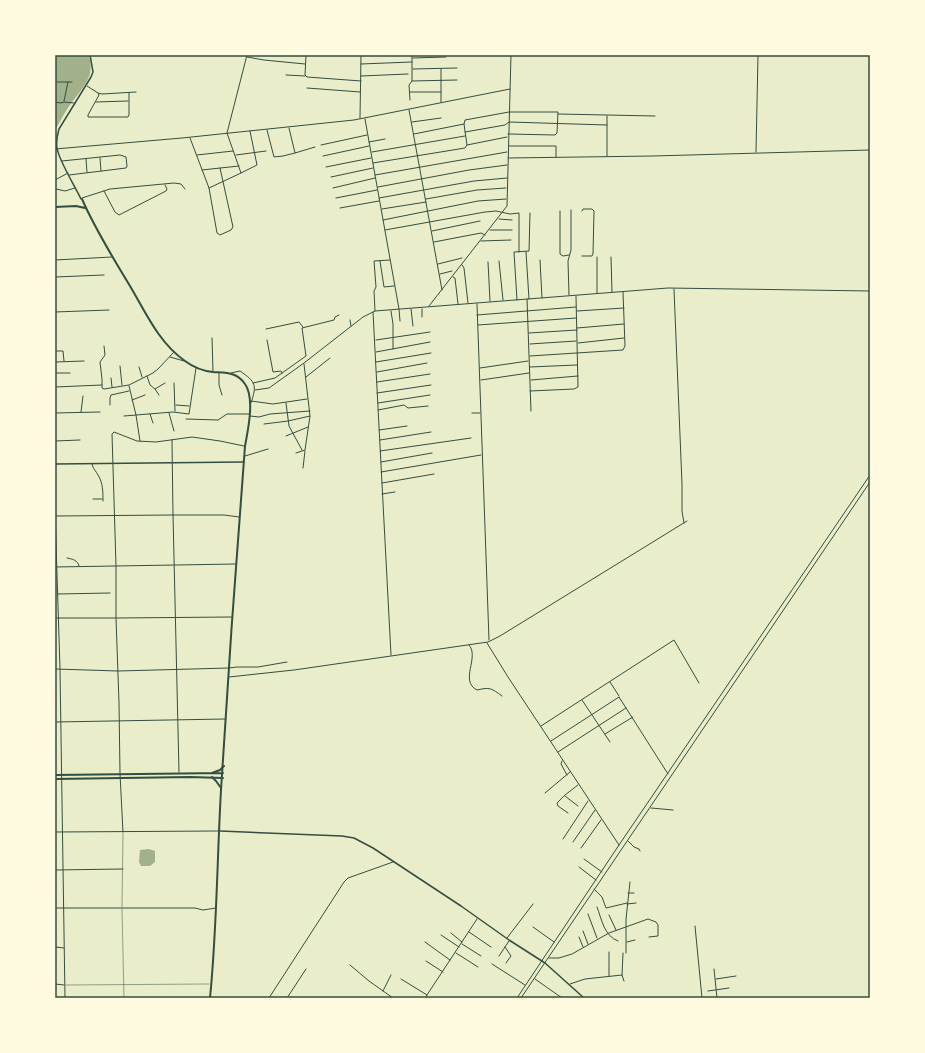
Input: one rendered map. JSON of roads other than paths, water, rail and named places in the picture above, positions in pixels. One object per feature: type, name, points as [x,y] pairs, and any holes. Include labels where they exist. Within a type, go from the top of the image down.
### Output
[{"type":"main road","points":[[76,206],[79,204],[81,199]]},
{"type":"main road","points":[[81,199],[112,257],[160,337],[174,352],[185,361],[196,367],[214,372],[230,373],[239,377],[249,393],[250,405],[244,456],[232,617],[224,766],[221,788],[215,945],[210,998]]},
{"type":"main road","points":[[55,207],[76,206],[85,208]]},
{"type":"main road","points":[[212,773],[220,770],[224,766]]},
{"type":"main road","points":[[55,775],[190,772],[223,773]]},
{"type":"main road","points":[[190,772],[190,777]]},
{"type":"main road","points":[[212,777],[221,788]]},
{"type":"main road","points":[[55,779],[223,778]]},
{"type":"street","points":[[90,55],[93,72],[87,86],[59,130],[56,139],[56,149],[81,199],[114,188],[181,184],[185,189]]},
{"type":"street","points":[[306,55],[306,76]]},
{"type":"street","points":[[360,119],[361,55]]},
{"type":"street","points":[[410,100],[409,85],[412,81],[412,55]]},
{"type":"street","points":[[428,307],[453,277],[507,206],[511,55]]},
{"type":"street","points":[[756,153],[758,55]]},
{"type":"street","points":[[241,173],[227,133],[247,56],[264,60],[305,64]]},
{"type":"street","points":[[412,58],[446,58]]},
{"type":"street","points":[[361,64],[412,62]]},
{"type":"street","points":[[412,69],[457,68]]},
{"type":"street","points":[[440,69],[441,103]]},
{"type":"street","points":[[361,76],[408,74]]},
{"type":"street","points":[[286,75],[361,81]]},
{"type":"street","points":[[412,81],[457,80]]},
{"type":"street","points":[[55,82],[72,82]]},
{"type":"street","points":[[64,102],[68,82]]},
{"type":"street","points":[[87,86],[98,93],[136,92]]},
{"type":"street","points":[[307,88],[361,92]]},
{"type":"street","points":[[56,149],[360,119],[510,89]]},
{"type":"street","points":[[409,92],[441,92]]},
{"type":"street","points":[[98,93],[99,95],[88,117],[128,117],[129,93]]},
{"type":"street","points":[[95,102],[129,101]]},
{"type":"street","points":[[55,102],[75,103]]},
{"type":"street","points":[[409,109],[442,290]]},
{"type":"street","points":[[467,145],[464,124],[465,120],[509,112],[558,112],[558,114],[655,116]]},
{"type":"street","points":[[508,134],[555,135],[557,133],[558,114]]},
{"type":"street","points":[[607,115],[607,156]]},
{"type":"street","points":[[364,118],[400,321]]},
{"type":"street","points":[[412,122],[441,118]]},
{"type":"street","points":[[465,132],[505,125],[509,122],[607,125]]},
{"type":"street","points":[[414,134],[464,124]]},
{"type":"street","points":[[289,127],[295,153]]},
{"type":"street","points":[[267,129],[274,157],[315,147]]},
{"type":"street","points":[[209,188],[256,166],[250,131]]},
{"type":"street","points":[[321,145],[367,135]]},
{"type":"street","points":[[371,153],[466,136]]},
{"type":"street","points":[[189,137],[209,188],[217,233],[220,235],[233,229],[220,168]]},
{"type":"street","points":[[373,163],[465,148],[467,145],[508,137]]},
{"type":"street","points":[[369,142],[385,139]]},
{"type":"street","points":[[323,156],[369,146]]},
{"type":"street","points":[[508,146],[556,146],[556,157]]},
{"type":"street","points":[[508,158],[870,150]]},
{"type":"street","points":[[196,155],[234,151]]},
{"type":"street","points":[[235,155],[266,151]]},
{"type":"street","points":[[375,175],[508,152]]},
{"type":"street","points":[[55,180],[69,174],[126,168],[126,159],[124,155],[62,161]]},
{"type":"street","points":[[100,157],[101,171]]},
{"type":"street","points":[[326,166],[372,158]]},
{"type":"street","points":[[86,159],[87,173]]},
{"type":"street","points":[[336,198],[422,179],[469,170],[508,165]]},
{"type":"street","points":[[202,170],[239,166]]},
{"type":"street","points":[[331,177],[374,168]]},
{"type":"street","points":[[333,188],[375,178]]},
{"type":"street","points":[[379,198],[483,179],[507,178]]},
{"type":"street","points":[[104,191],[118,215],[166,191],[167,189],[165,184]]},
{"type":"street","points":[[56,189],[65,191],[76,188]]},
{"type":"street","points":[[426,199],[477,190],[507,188]]},
{"type":"street","points":[[383,220],[478,201],[506,199]]},
{"type":"street","points":[[340,208],[379,201]]},
{"type":"street","points":[[381,210],[426,202]]},
{"type":"street","points":[[582,210],[592,209],[594,211],[593,254],[592,256],[582,256]]},
{"type":"street","points":[[569,296],[571,210]]},
{"type":"street","points":[[385,230],[485,212],[496,211],[520,214],[519,252]]},
{"type":"street","points":[[560,212],[560,254],[563,256],[569,255]]},
{"type":"street","points":[[530,213],[529,251],[526,252],[531,410]]},
{"type":"street","points":[[498,218],[512,220]]},
{"type":"street","points":[[432,232],[480,222]]},
{"type":"street","points":[[489,230],[512,230]]},
{"type":"street","points":[[434,242],[481,233],[485,235]]},
{"type":"street","points":[[481,241],[511,240]]},
{"type":"street","points":[[517,300],[514,252],[526,252]]},
{"type":"street","points":[[55,260],[112,257]]},
{"type":"street","points":[[597,257],[597,294]]},
{"type":"street","points":[[611,257],[612,293]]},
{"type":"street","points":[[438,264],[462,258]]},
{"type":"street","points":[[390,260],[380,260],[374,262],[376,287],[374,291],[374,312],[377,403],[391,655]]},
{"type":"street","points":[[380,260],[384,287],[395,286]]},
{"type":"street","points":[[540,260],[542,298]]},
{"type":"street","points":[[499,261],[503,301]]},
{"type":"street","points":[[488,262],[490,302]]},
{"type":"street","points":[[462,265],[464,268],[468,304]]},
{"type":"street","points":[[440,274],[452,272]]},
{"type":"street","points":[[55,277],[104,275]]},
{"type":"street","points":[[453,277],[458,305]]},
{"type":"street","points":[[674,288],[682,511],[684,523]]},
{"type":"street","points":[[256,390],[269,388],[374,312],[674,288],[870,292]]},
{"type":"street","points":[[530,356],[623,350],[625,348],[625,338],[623,292]]},
{"type":"street","points":[[530,391],[578,387],[576,295]]},
{"type":"street","points":[[477,303],[488,641],[540,726],[619,845]]},
{"type":"street","points":[[477,315],[576,307]]},
{"type":"street","points":[[411,308],[413,326]]},
{"type":"street","points":[[422,308],[422,317]]},
{"type":"street","points":[[576,311],[624,308]]},
{"type":"street","points":[[55,312],[109,310]]},
{"type":"street","points":[[391,310],[393,349]]},
{"type":"street","points":[[303,328],[334,320],[335,317],[339,315]]},
{"type":"street","points":[[478,325],[577,318]]},
{"type":"street","points":[[350,320],[352,327]]},
{"type":"street","points":[[253,383],[275,378],[306,356],[302,330],[303,328],[299,322],[266,329]]},
{"type":"street","points":[[528,333],[624,324]]},
{"type":"street","points":[[375,340],[430,332]]},
{"type":"street","points":[[212,338],[214,372]]},
{"type":"street","points":[[529,344],[625,338]]},
{"type":"street","points":[[267,340],[273,372],[281,371],[283,373]]},
{"type":"street","points":[[376,352],[430,342]]},
{"type":"street","points":[[104,346],[105,355],[100,362],[103,389],[129,385],[142,377],[147,376],[158,369],[174,352]]},
{"type":"street","points":[[55,351],[63,351],[64,362]]},
{"type":"street","points":[[376,362],[431,353]]},
{"type":"street","points":[[169,357],[185,361]]},
{"type":"street","points":[[305,378],[330,358]]},
{"type":"street","points":[[55,362],[84,361]]},
{"type":"street","points":[[479,368],[530,361]]},
{"type":"street","points":[[304,363],[307,398],[310,410],[304,468]]},
{"type":"street","points":[[376,372],[427,363]]},
{"type":"street","points":[[530,368],[578,365]]},
{"type":"street","points":[[120,366],[123,386]]},
{"type":"street","points":[[139,367],[142,377]]},
{"type":"street","points":[[124,416],[169,412],[189,414],[196,367]]},
{"type":"street","points":[[230,373],[240,371],[247,376],[255,386],[256,390],[250,405]]},
{"type":"street","points":[[219,372],[222,395]]},
{"type":"street","points":[[55,373],[70,373]]},
{"type":"street","points":[[480,380],[530,373]]},
{"type":"street","points":[[376,382],[430,374]]},
{"type":"street","points":[[147,376],[150,384],[159,394]]},
{"type":"street","points":[[530,380],[578,376]]},
{"type":"street","points":[[112,378],[112,388]]},
{"type":"street","points":[[155,389],[165,383]]},
{"type":"street","points":[[174,383],[175,412]]},
{"type":"street","points":[[55,387],[103,385]]},
{"type":"street","points":[[129,385],[140,442]]},
{"type":"street","points":[[377,393],[431,385]]},
{"type":"street","points":[[110,405],[111,394],[130,391]]},
{"type":"street","points":[[132,400],[144,395]]},
{"type":"street","points":[[377,403],[430,395]]},
{"type":"street","points":[[81,412],[83,396]]},
{"type":"street","points":[[251,400],[266,404],[307,398]]},
{"type":"street","points":[[286,402],[288,421],[292,434],[302,450]]},
{"type":"street","points":[[175,405],[190,406]]},
{"type":"street","points":[[378,410],[404,405],[408,408],[428,406]]},
{"type":"street","points":[[186,419],[218,420],[226,414],[259,417],[310,410]]},
{"type":"street","points":[[55,413],[100,412]]},
{"type":"street","points":[[169,412],[174,431]]},
{"type":"street","points":[[472,413],[481,413]]},
{"type":"street","points":[[150,414],[153,423]]},
{"type":"street","points":[[264,424],[310,416]]},
{"type":"street","points":[[379,430],[407,426]]},
{"type":"street","points":[[286,436],[309,427]]},
{"type":"street","points":[[379,440],[431,432]]},
{"type":"street","points":[[123,832],[120,778],[112,433],[140,442],[156,442],[192,437],[245,446]]},
{"type":"street","points":[[380,451],[471,438]]},
{"type":"street","points":[[172,439],[179,773]]},
{"type":"street","points":[[55,441],[80,440]]},
{"type":"street","points":[[244,456],[268,449]]},
{"type":"street","points":[[296,453],[305,450]]},
{"type":"street","points":[[380,462],[432,453]]},
{"type":"street","points":[[381,472],[482,454]]},
{"type":"street","points":[[55,464],[244,462]]},
{"type":"street","points":[[91,464],[102,482],[103,500],[93,499]]},
{"type":"street","points":[[381,483],[434,474]]},
{"type":"street","points":[[521,998],[555,942],[619,845],[870,475]]},
{"type":"street","points":[[517,998],[548,958],[870,482]]},
{"type":"street","points":[[382,494],[395,492]]},
{"type":"street","points":[[55,511],[60,669],[65,998]]},
{"type":"street","points":[[55,516],[224,515],[240,518]]},
{"type":"street","points":[[229,678],[469,645],[488,641],[500,636],[687,521]]},
{"type":"street","points":[[67,558],[74,559],[79,567]]},
{"type":"street","points":[[56,567],[237,564]]},
{"type":"street","points":[[58,594],[110,593]]},
{"type":"street","points":[[55,618],[232,617]]},
{"type":"street","points":[[540,726],[674,640],[699,683]]},
{"type":"street","points":[[469,645],[472,650],[469,676],[471,687],[477,690],[491,688],[502,696]]},
{"type":"street","points":[[55,670],[229,668],[238,666],[258,667],[287,662]]},
{"type":"street","points":[[610,682],[668,774]]},
{"type":"street","points":[[550,741],[619,697]]},
{"type":"street","points":[[582,700],[610,742]]},
{"type":"street","points":[[557,752],[626,708]]},
{"type":"street","points":[[605,734],[633,717]]},
{"type":"street","points":[[55,722],[226,719]]},
{"type":"street","points":[[563,760],[561,764],[567,775]]},
{"type":"street","points":[[545,793],[570,772]]},
{"type":"street","points":[[568,813],[557,804],[565,795],[579,785]]},
{"type":"street","points":[[565,795],[578,806]]},
{"type":"street","points":[[563,839],[589,801]]},
{"type":"street","points":[[650,807],[673,810]]},
{"type":"street","points":[[573,842],[595,810]]},
{"type":"street","points":[[581,848],[601,820]]},
{"type":"street","points":[[55,832],[220,831],[349,837],[373,848],[395,862],[506,938],[544,962],[584,998]]},
{"type":"street","points":[[628,841],[634,847],[639,849],[640,852]]},
{"type":"street","points":[[584,859],[602,872]]},
{"type":"street","points":[[269,998],[344,882],[348,878],[395,862]]},
{"type":"street","points":[[579,867],[596,880]]},
{"type":"street","points":[[55,870],[123,869]]},
{"type":"street","points":[[626,953],[627,904],[630,882]]},
{"type":"street","points":[[594,889],[603,898],[606,908],[636,903]]},
{"type":"street","points":[[628,894],[634,893]]},
{"type":"street","points":[[506,938],[533,904]]},
{"type":"street","points":[[597,907],[607,934],[611,938],[618,941]]},
{"type":"street","points":[[55,908],[195,908],[203,910],[216,908]]},
{"type":"street","points":[[588,914],[598,938]]},
{"type":"street","points":[[609,915],[616,930]]},
{"type":"street","points":[[425,998],[478,918]]},
{"type":"street","points":[[548,958],[564,957],[584,948],[598,938],[616,930],[626,928],[645,919],[654,921],[658,924],[658,936],[649,937]]},
{"type":"street","points":[[695,926],[702,998]]},
{"type":"street","points":[[533,927],[555,942]]},
{"type":"street","points":[[583,931],[589,945]]},
{"type":"street","points":[[469,932],[491,947]]},
{"type":"street","points":[[452,933],[462,943],[481,956]]},
{"type":"street","points":[[441,934],[460,947]]},
{"type":"street","points":[[579,937],[584,948]]},
{"type":"street","points":[[499,956],[509,940]]},
{"type":"street","points":[[626,942],[635,940]]},
{"type":"street","points":[[425,942],[451,960]]},
{"type":"street","points":[[55,947],[64,948]]},
{"type":"street","points":[[505,947],[511,956],[506,963]]},
{"type":"street","points":[[608,952],[609,977]]},
{"type":"street","points":[[456,953],[478,967]]},
{"type":"street","points":[[623,953],[622,975],[624,981]]},
{"type":"street","points":[[426,961],[443,972]]},
{"type":"street","points":[[492,964],[526,986]]},
{"type":"street","points":[[350,965],[383,992],[393,998]]},
{"type":"street","points":[[287,998],[306,968]]},
{"type":"street","points":[[713,998],[717,998],[714,969]]},
{"type":"street","points":[[383,992],[391,974]]},
{"type":"street","points":[[569,984],[585,979],[622,975]]},
{"type":"street","points":[[715,979],[736,976]]},
{"type":"street","points":[[534,978],[562,998]]},
{"type":"street","points":[[401,979],[427,996]]},
{"type":"street","points":[[55,984],[65,985]]},
{"type":"street","points":[[708,991],[729,988]]},
{"type":"lane","points":[[123,832],[122,908],[124,998]]},
{"type":"lane","points":[[65,985],[212,984]]}]
